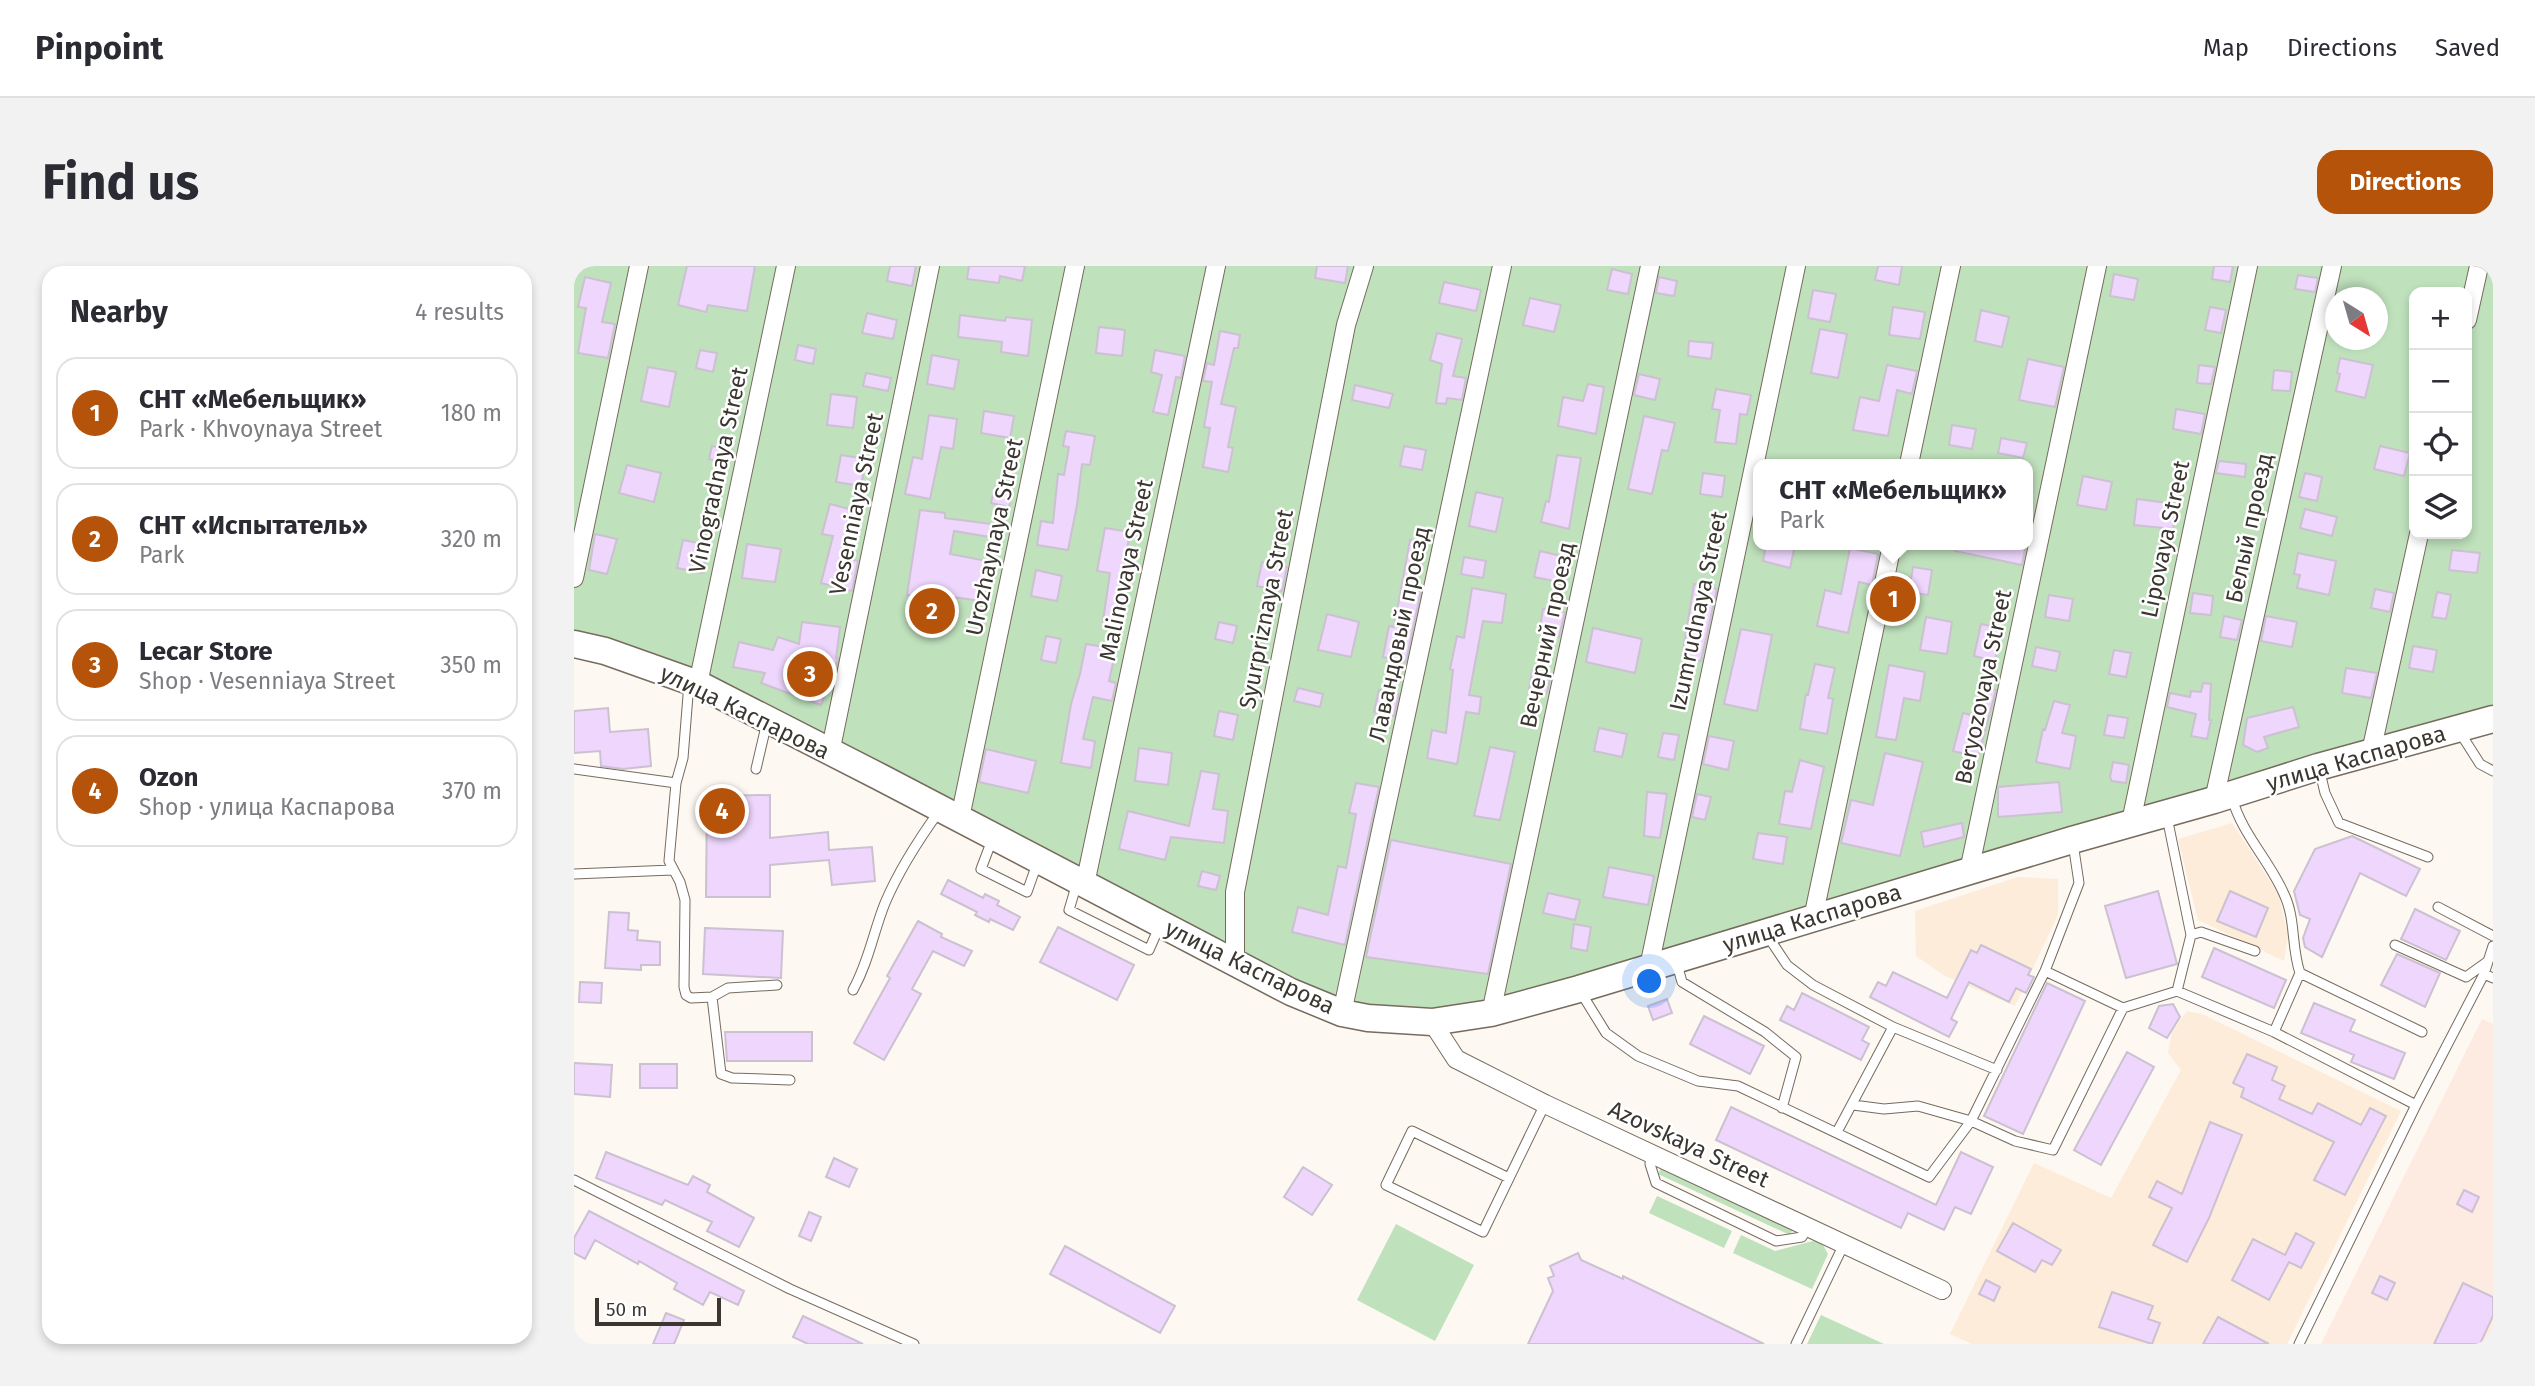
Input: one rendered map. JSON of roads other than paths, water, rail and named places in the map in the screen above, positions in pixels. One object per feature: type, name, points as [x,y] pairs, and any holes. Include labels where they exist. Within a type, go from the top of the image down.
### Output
[{"type":"main road","name":"улица Каспарова","points":[[574,644],[605,651],[694,683],[951,813],[1291,992],[1342,1013],[1368,1018],[1432,1022],[1491,1013],[1579,989],[2072,839],[2493,719]]},
{"type":"street","points":[[574,578],[639,266]]},
{"type":"street","name":"Vinogradnaya Street","points":[[694,683],[786,266]]},
{"type":"street","name":"Vesenniaya Street","points":[[830,752],[930,266]]},
{"type":"street","name":"Urozhaynaya Street","points":[[951,813],[1075,266]]},
{"type":"street","name":"Malinovaya Street","points":[[1081,882],[1216,266]]},
{"type":"street","name":"Syurpriznaya Street","points":[[1236,963],[1235,892],[1346,325],[1364,266]]},
{"type":"street","name":"Лавандовый проезд","points":[[1342,1013],[1502,266]]},
{"type":"street","name":"Вечерний проезд","points":[[1491,1013],[1650,266]]},
{"type":"street","name":"Izumrudnaya Street","points":[[1756,459],[1796,266]]},
{"type":"street","points":[[1910,459],[1951,266]]},
{"type":"street","name":"Beryozovaya Street","points":[[1969,871],[2097,266]]},
{"type":"street","name":"Lipovaya Street","points":[[2131,822],[2248,266]]},
{"type":"street","name":"Белый проезд","points":[[2223,797],[2332,266]]},
{"type":"street","points":[[2472,298],[2479,266]]},
{"type":"street","name":"Izumrudnaya Street","points":[[1649,967],[1753,471]]},
{"type":"street","points":[[2371,752],[2418,539]]},
{"type":"street","points":[[1813,918],[1891,550]]},
{"type":"street","name":"Azovskaya Street","points":[[1432,1022],[1456,1059],[1545,1104],[1942,1290]]},
{"type":"lane","points":[[694,683],[683,758],[676,783],[669,860],[685,900],[686,995],[691,998],[712,997],[728,988],[777,985]]},
{"type":"lane","points":[[757,769],[767,720]]},
{"type":"lane","points":[[2458,729],[2480,764],[2493,771]]},
{"type":"lane","points":[[2318,767],[2325,793],[2339,823],[2428,857]]},
{"type":"lane","points":[[574,769],[676,783]]},
{"type":"lane","points":[[2223,797],[2283,891],[2291,912],[2294,955],[2300,973],[2274,1032]]},
{"type":"lane","points":[[853,990],[865,968],[885,904],[919,840],[951,813]]},
{"type":"lane","points":[[2167,813],[2191,935],[2177,991]]},
{"type":"lane","points":[[994,836],[981,869],[1027,892],[1038,859]]},
{"type":"lane","points":[[1579,989],[1606,1032],[1638,1056],[1698,1081],[1738,1086],[1929,1177],[1971,1121],[2045,971],[2079,883],[2072,839]]},
{"type":"lane","points":[[574,874],[672,870]]},
{"type":"lane","points":[[2438,907],[2493,936]]},
{"type":"lane","points":[[1765,932],[1787,965],[1813,985],[1893,1027],[1997,1070]]},
{"type":"lane","points":[[2191,935],[2201,932],[2255,951]]},
{"type":"lane","points":[[2395,945],[2466,976],[2487,962]]},
{"type":"lane","points":[[2299,1344],[2416,1105],[2489,976],[2487,962],[2493,946]]},
{"type":"lane","points":[[1676,960],[1682,982],[1765,1032],[1796,1057],[1782,1108]]},
{"type":"lane","points":[[2045,971],[2123,1008],[2177,991],[2274,1032],[2416,1105]]},
{"type":"lane","points":[[2300,973],[2422,1032]]},
{"type":"lane","points":[[712,997],[721,1074],[732,1078],[790,1080]]},
{"type":"lane","points":[[1853,1105],[1884,1110],[1918,1106],[1971,1121],[2015,1141],[2053,1150],[2123,1008]]},
{"type":"lane","points":[[1837,1132],[1893,1027]]},
{"type":"lane","points":[[1509,1178],[1412,1131],[1386,1185],[1483,1231],[1509,1178],[1545,1104]]},
{"type":"lane","points":[[1651,1154],[1650,1164],[1656,1183],[1776,1241],[1802,1237],[1808,1227]]},
{"type":"lane","points":[[574,1180],[790,1289],[914,1344]]},
{"type":"lane","points":[[1796,1344],[1844,1244]]},
{"type":"place","name":"СНТ «Мебельщик»","points":[[1893,599]]},
{"type":"place","name":"СНТ «Испытатель»","points":[[932,611]]},
{"type":"place","name":"Lecar Store","points":[[810,674]]},
{"type":"place","name":"Ozon","points":[[722,811]]}]
